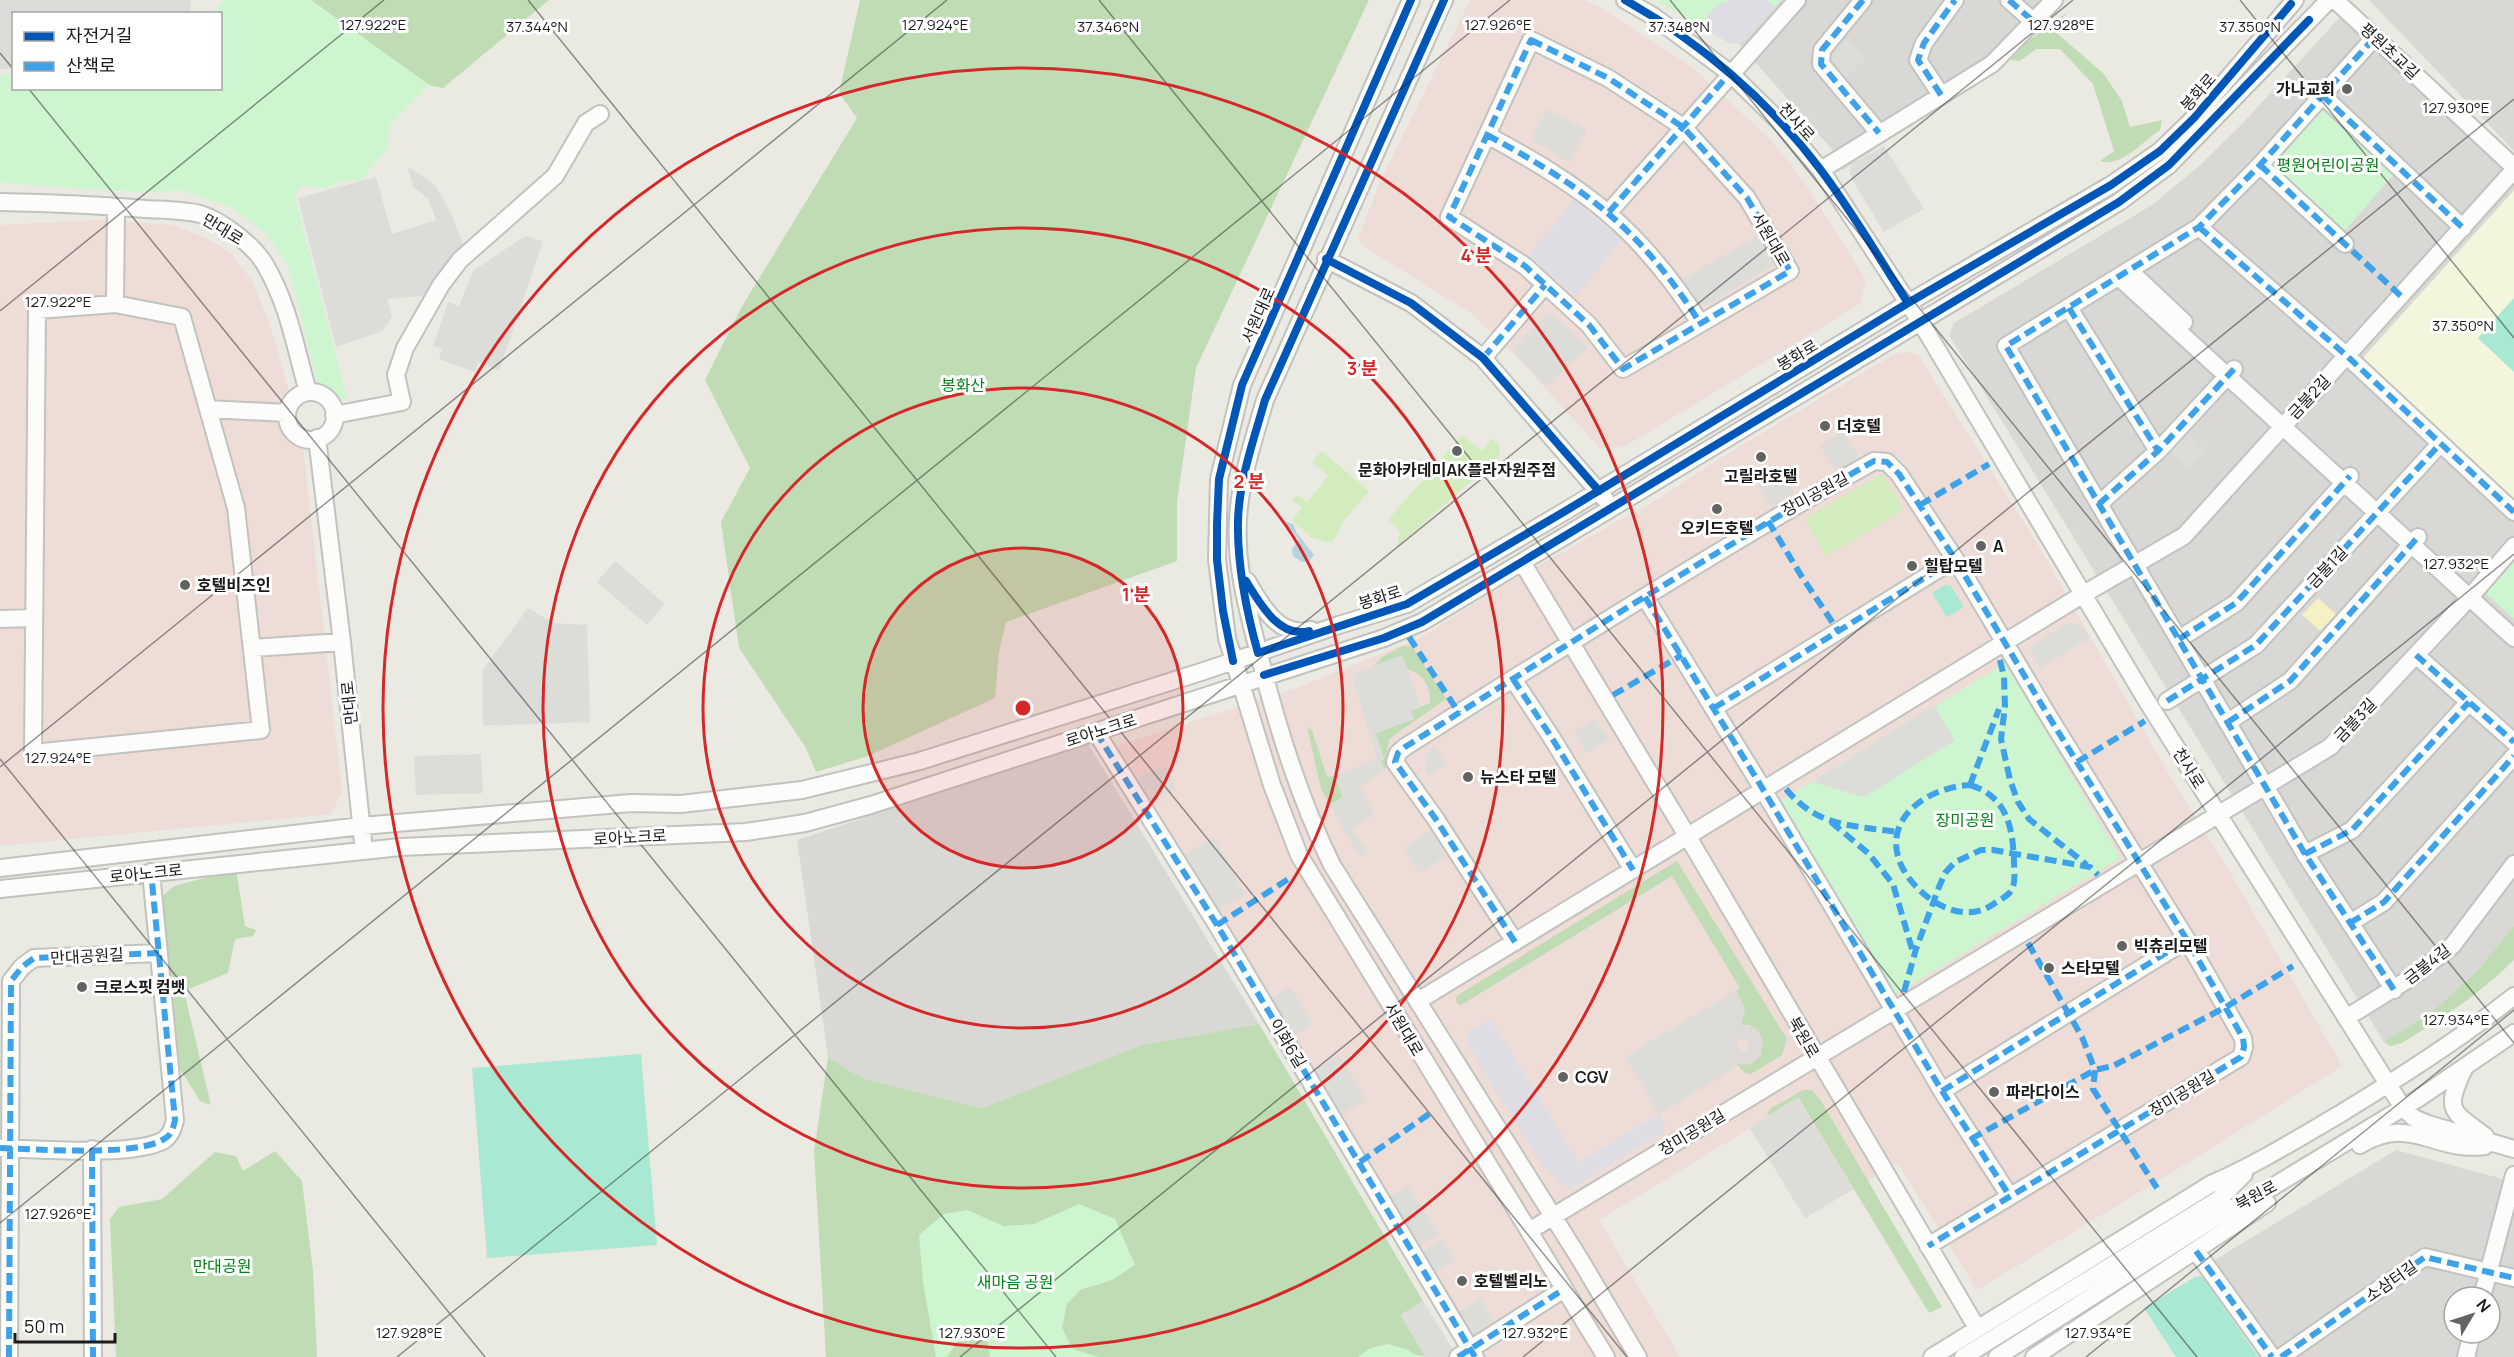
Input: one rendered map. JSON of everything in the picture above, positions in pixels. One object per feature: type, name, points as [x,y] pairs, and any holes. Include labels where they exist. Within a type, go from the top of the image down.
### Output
[{"type":"street","name":"서원대로","points":[[1411,0],[1242,386],[1219,479],[1217,560],[1220,591],[1233,661],[1272,785],[1299,855],[1606,1357]]},
{"type":"street","points":[[1258,653],[1239,570],[1238,520],[1246,464],[1265,400],[1326,259],[1444,0]]},
{"type":"street","name":"천사로","points":[[1625,0],[1653,16],[1730,73],[1782,123],[1821,170],[1920,321],[2082,595],[2217,815],[2403,1108],[2414,1118],[2428,1124],[2514,1149]]},
{"type":"street","points":[[1609,212],[1797,0]]},
{"type":"street","points":[[1863,0],[1822,50],[1821,64],[1879,133]]},
{"type":"street","points":[[1941,95],[1918,60],[1924,43],[1954,0]]},
{"type":"street","points":[[2009,0],[2034,22]]},
{"type":"street","points":[[1821,170],[1992,64],[2054,0]]},
{"type":"street","name":"봉화로","points":[[1258,653],[1407,604],[1908,303],[2111,185],[2160,151],[2194,118],[2295,0]]},
{"type":"street","name":"봉화로","points":[[1264,675],[1384,638],[1422,622],[2120,202],[2169,165],[2329,0]]},
{"type":"street","name":"평원초교길","points":[[2340,5],[2514,168]]},
{"type":"street","points":[[2374,38],[2260,165],[2199,227],[2125,275],[2006,346],[2305,854],[2394,990]]},
{"type":"street","name":"서원대로","points":[[1531,40],[1608,78],[1683,128],[1747,198],[1790,272],[1623,369],[1589,325],[1525,266],[1449,217],[1486,135],[1531,40]]},
{"type":"street","points":[[2322,95],[2463,228]]},
{"type":"street","points":[[334,415],[402,402],[396,375],[405,348],[441,285],[460,260],[555,176],[586,123],[600,114]]},
{"type":"street","points":[[1486,135],[1559,176],[1609,212],[1654,258],[1700,323]]},
{"type":"street","points":[[2260,165],[2345,244]]},
{"type":"street","name":"금불2길","points":[[2082,595],[2184,536],[2463,228],[2514,168]]},
{"type":"street","name":"만대로","points":[[0,202],[72,203],[201,214],[227,228],[249,245],[264,263],[284,306],[308,392]]},
{"type":"street","points":[[0,210],[19,202]]},
{"type":"street","points":[[115,304],[116,207]]},
{"type":"street","points":[[2199,227],[2346,356],[2514,512]]},
{"type":"street","points":[[1326,259],[1411,303],[1483,358],[1599,490],[1610,508]]},
{"type":"street","points":[[2125,275],[2473,594],[2514,638]]},
{"type":"street","points":[[1483,358],[1545,285]]},
{"type":"street","points":[[115,304],[182,317],[208,409],[236,508],[261,730],[33,753],[37,310],[115,304]]},
{"type":"street","points":[[2069,308],[2158,451]]},
{"type":"street","points":[[2099,504],[2158,451],[2231,373]]},
{"type":"street","points":[[308,392],[327,398],[332,404],[334,415],[332,426],[327,432],[317,438],[306,439],[293,432],[287,413],[291,402],[297,396],[308,392]]},
{"type":"street","points":[[208,409],[287,413]]},
{"type":"street","name":"만대로","points":[[317,438],[364,851]]},
{"type":"street","name":"금불1길","points":[[2167,701],[2256,645],[2440,444]]},
{"type":"street","name":"장미공원길","points":[[1515,942],[1435,818],[1395,762],[1398,753],[1768,520],[1874,461],[1887,462],[1899,474],[2006,642],[2187,940],[2243,1038],[2244,1047],[2241,1057],[1928,1246]]},
{"type":"street","points":[[2179,639],[2236,603],[2347,479]]},
{"type":"street","points":[[2228,722],[2290,681],[2415,540]]},
{"type":"street","name":"금불3길","points":[[2217,815],[2330,747],[2473,594],[2514,546]]},
{"type":"street","points":[[1714,708],[1955,559]]},
{"type":"street","points":[[1522,562],[1688,837],[2082,595]]},
{"type":"street","points":[[1239,570],[1266,612],[1289,630],[1303,633],[1339,625]]},
{"type":"street","points":[[2473,594],[2514,626]]},
{"type":"street","points":[[1645,597],[1764,790],[1942,1091],[2009,1196]]},
{"type":"street","points":[[0,619],[34,618]]},
{"type":"street","points":[[252,648],[342,642]]},
{"type":"street","name":"서원대로","points":[[1258,653],[1298,786],[1313,826],[1332,865],[1638,1357]]},
{"type":"street","name":"로아노크로","points":[[3,867],[362,826],[631,803],[681,804],[745,799],[802,790],[920,761],[1258,653]]},
{"type":"street","points":[[2416,655],[2514,742]]},
{"type":"street","name":"로아노크로","points":[[3,889],[401,847],[746,832],[805,823],[931,785],[1264,675]]},
{"type":"street","points":[[1513,679],[1633,870]]},
{"type":"street","points":[[2305,854],[2352,830],[2469,702]]},
{"type":"street","name":"이화6길","points":[[1095,732],[1223,935],[1468,1354]]},
{"type":"street","points":[[2350,923],[2384,902],[2514,756]]},
{"type":"street","points":[[920,761],[931,785]]},
{"type":"street","name":"장미공원길","points":[[1529,1231],[2217,815]]},
{"type":"street","name":"서원대로","points":[[1418,1001],[1688,837]]},
{"type":"street","name":"북원로","points":[[1688,837],[1977,1328]]},
{"type":"street","name":"금불4길","points":[[2346,1018],[2394,990],[2452,946],[2514,864]]},
{"type":"street","points":[[5,1148],[140,1149],[166,1139],[172,1132],[176,1120],[151,872]]},
{"type":"street","points":[[1942,1091],[2187,940]]},
{"type":"street","name":"만대공원길","points":[[9,1357],[5,1148],[11,981],[22,967],[34,958],[159,953]]},
{"type":"street","name":"북원로","points":[[1932,1357],[2211,1184],[2251,1167],[2388,1084],[2472,1030],[2514,996]]},
{"type":"street","name":"북원로","points":[[1998,1357],[2229,1209],[2244,1204],[2403,1108],[2514,1033]]},
{"type":"street","points":[[2465,1068],[2452,1099],[2456,1115],[2495,1144]]},
{"type":"street","points":[[2034,1357],[2226,1229],[2367,1141],[2386,1133],[2406,1132],[2470,1148],[2495,1144]]},
{"type":"street","points":[[92,1149],[93,1357]]},
{"type":"street","name":"북원로","points":[[1963,1357],[2219,1199],[2251,1167]]},
{"type":"street","points":[[2485,1285],[2514,1175]]},
{"type":"street","points":[[2226,1229],[2244,1204]]},
{"type":"street","points":[[2196,1251],[2272,1357]]},
{"type":"street","name":"소삼터길","points":[[2281,1357],[2425,1257],[2514,1278]]},
{"type":"street","points":[[1468,1354],[1564,1288]]},
{"type":"shaded area","points":[[0,0],[191,0],[190,12],[12,12],[12,69],[0,69]]},
{"type":"shaded area","points":[[1470,0],[1584,0],[1601,8],[1692,67],[1773,142],[1808,188],[1866,280],[1860,304],[1624,447],[1600,448],[1513,353],[1471,313],[1363,246],[1358,238],[1381,180]]},
{"type":"shaded area","points":[[1733,0],[1767,0],[1775,7],[1739,44],[1729,43],[1711,32],[1707,16],[1719,4]]},
{"type":"shaded area","points":[[1781,0],[2066,0],[2010,60],[1843,170],[1831,148],[1739,44]]},
{"type":"shaded area","points":[[2369,0],[2514,0],[2514,151]]},
{"type":"shaded area","points":[[2340,17],[2514,177],[2514,926],[2477,971],[2433,1011],[2384,1042],[1949,335],[1954,323],[2152,205],[2199,166],[2243,123]]},
{"type":"shaded area","points":[[1847,39],[1866,58],[1845,80],[1834,70],[1832,55]]},
{"type":"shaded area","points":[[1548,109],[1587,130],[1569,162],[1531,140]]},
{"type":"shaded area","points":[[1884,146],[1924,209],[1884,232],[1851,178],[1850,169],[1854,163]]},
{"type":"shaded area","points":[[407,166],[435,185],[451,213],[464,247],[442,270],[423,296],[387,299],[392,317],[382,331],[336,347],[298,198],[376,177],[392,234],[436,220],[429,200],[413,186]]},
{"type":"shaded area","points":[[2514,190],[2514,503],[2360,361]]},
{"type":"shaded area","points":[[1574,200],[1622,240],[1576,296],[1528,256]]},
{"type":"shaded area","points":[[102,220],[172,225],[203,237],[230,252],[252,281],[269,322],[291,397],[294,423],[302,438],[342,792],[331,814],[0,846],[0,225]]},
{"type":"shaded area","points":[[525,236],[543,241],[499,371],[478,362],[475,372],[439,359],[442,349],[433,346],[448,302],[459,306],[473,271]]},
{"type":"shaded area","points":[[1757,236],[1773,265],[1707,305],[1695,300],[1683,280]]},
{"type":"shaded area","points":[[1551,313],[1588,347],[1546,386],[1516,354],[1515,350],[1516,345],[1546,314]]},
{"type":"shaded area","points":[[1906,352],[1918,355],[2038,545],[2161,761],[2228,869],[2342,1066],[2181,1167],[1977,1290],[1898,1163],[1805,1218],[1750,1128],[1599,1220],[1680,1357],[1481,1357],[1111,748],[1294,689],[1420,638],[1505,584],[1662,497],[1716,461],[1893,355]]},
{"type":"shaded area","points":[[2185,430],[2204,450],[2187,468],[2167,448]]},
{"type":"shaded area","points":[[1842,431],[1859,457],[1836,472],[1820,446]]},
{"type":"shaded area","points":[[1779,468],[1794,493],[1771,507],[1756,482]]},
{"type":"shaded area","points":[[615,561],[665,604],[647,625],[597,582]]},
{"type":"shaded area","points":[[528,608],[553,623],[587,625],[590,722],[483,726],[483,670]]},
{"type":"shaded area","points":[[2072,623],[2084,629],[2089,638],[2040,668],[2030,649],[2031,646]]},
{"type":"shaded area","points":[[1402,655],[1421,707],[1411,711],[1414,719],[1376,733],[1385,770],[1359,787],[1375,813],[1352,829],[1368,852],[1361,857],[1330,805],[1342,797],[1335,776],[1377,759],[1352,675]]},
{"type":"shaded area","points":[[1934,705],[1955,740],[1864,797],[1812,782]]},
{"type":"shaded area","points":[[1595,719],[1609,739],[1587,753],[1574,733]]},
{"type":"shaded area","points":[[1088,744],[1259,1024],[1142,1045],[982,1108],[862,1078],[828,1057],[797,840]]},
{"type":"shaded area","points":[[1434,745],[1447,764],[1428,776],[1425,759]]},
{"type":"shaded area","points":[[481,754],[483,793],[416,795],[414,756]]},
{"type":"shaded area","points":[[1165,766],[1176,791],[1161,795],[1139,807],[1127,784],[1145,773]]},
{"type":"shaded area","points":[[1429,831],[1446,856],[1420,873],[1404,848]]},
{"type":"shaded area","points":[[1214,838],[1245,895],[1216,910],[1184,855]]},
{"type":"shaded area","points":[[1290,987],[1313,1024],[1292,1037],[1270,1000]]},
{"type":"shaded area","points":[[1722,999],[1729,1012],[1724,1033],[1720,1037],[1726,1056],[1738,1066],[1659,1114],[1625,1057]]},
{"type":"shaded area","points":[[1491,1019],[1578,1162],[1659,1114],[1666,1124],[1662,1133],[1571,1189],[1562,1185],[1542,1165],[1466,1043],[1468,1032]]},
{"type":"shaded area","points":[[1339,1055],[1366,1100],[1340,1115],[1314,1070]]},
{"type":"shaded area","points":[[1797,1098],[1853,1189],[1805,1218],[1750,1128]]},
{"type":"shaded area","points":[[2396,1150],[2514,1182],[2514,1357],[2259,1357],[2200,1269]]},
{"type":"shaded area","points":[[1408,1186],[1439,1234],[1419,1247],[1388,1198]]},
{"type":"shaded area","points":[[1442,1239],[1455,1260],[1436,1272],[1423,1252]]},
{"type":"shaded area","points":[[1481,1298],[1495,1324],[1473,1336],[1459,1312]]},
{"type":"shaded area","points":[[1423,1301],[1455,1353],[1449,1357],[1426,1357],[1400,1315]]},
{"type":"green space","points":[[224,0],[311,0],[429,85],[389,126],[388,148],[360,181],[346,180],[326,188],[303,185],[294,195],[347,398],[327,399],[320,394],[288,265],[266,233],[229,206],[181,191],[138,192],[0,183],[0,75],[12,75],[12,90],[222,90],[222,12],[214,12]]},
{"type":"green space","points":[[311,0],[549,0],[443,88],[429,85]]},
{"type":"green space","name":"봉화산","points":[[860,0],[1369,0],[1196,368],[1177,502],[1177,561],[1006,622],[999,652],[995,698],[868,756],[816,772],[806,748],[739,648],[721,522],[750,468],[705,380],[741,308],[857,118],[839,93]]},
{"type":"green space","points":[[1656,0],[1781,0],[1739,44],[1729,43]]},
{"type":"green space","points":[[2068,12],[2053,30],[2103,73],[2122,101],[2130,127],[2162,120],[2160,130],[2132,152],[2116,161],[2100,161],[2114,151],[2093,84],[2060,49],[2036,49],[2020,61],[2010,60],[2028,41]]},
{"type":"green space","name":"평원어린이공원","points":[[2330,109],[2394,174],[2342,234],[2274,171],[2276,163],[2322,110]]},
{"type":"green space","points":[[2514,298],[2514,372],[2478,338]]},
{"type":"green space","points":[[1462,435],[1482,451],[1492,438],[1499,446],[1499,456],[1397,547],[1400,533],[1388,520]]},
{"type":"green space","points":[[1322,451],[1369,491],[1344,520],[1334,540],[1330,543],[1312,538],[1292,520],[1302,508],[1292,500],[1297,495],[1307,502],[1328,476],[1312,462]]},
{"type":"green space","points":[[1882,473],[1904,510],[1826,556],[1804,519]]},
{"type":"green space","points":[[2514,562],[2514,619],[2486,594]]},
{"type":"green space","points":[[1945,585],[1951,586],[1964,607],[1947,617],[1932,593]]},
{"type":"green space","points":[[1403,646],[1410,646],[1415,651],[1446,699],[1389,739],[1385,770],[1376,733],[1414,719],[1411,711],[1430,703],[1425,682],[1422,677],[1407,669],[1402,656],[1374,666],[1382,657]]},
{"type":"green space","name":"장미공원","points":[[2005,663],[2120,858],[1894,995],[1780,801]]},
{"type":"green space","points":[[1307,727],[1312,730],[1327,777],[1335,776],[1343,797],[1330,805],[1321,789]]},
{"type":"green space","points":[[1677,861],[1787,1039],[1782,1055],[1751,1074],[1745,1073],[1736,1063],[1742,1065],[1760,1033],[1749,1025],[1741,1025],[1745,1009],[1736,990],[1740,988],[1672,876],[1461,1005],[1457,1004],[1458,995]]},
{"type":"green space","points":[[236,870],[245,926],[256,930],[253,936],[235,939],[228,973],[184,991],[211,1105],[200,1101],[180,1069],[162,896],[174,886]]},
{"type":"green space","points":[[2514,926],[2514,960],[2488,984],[2402,1043],[2390,1046],[2384,1042],[2433,1011],[2477,971]]},
{"type":"green space","points":[[1259,1024],[1423,1301],[1401,1316],[1426,1357],[1377,1346],[1358,1357],[826,1357],[814,1151],[828,1057],[862,1078],[982,1108],[1142,1045]]},
{"type":"green space","points":[[641,1054],[657,1245],[487,1258],[472,1068]]},
{"type":"green space","points":[[1803,1090],[1812,1090],[1820,1099],[1942,1307],[1929,1313],[1798,1097],[1769,1115],[1767,1114],[1770,1109]]},
{"type":"green space","name":"만대공원","points":[[275,1151],[302,1181],[313,1271],[317,1357],[116,1357],[110,1219],[119,1207],[162,1199],[215,1152],[236,1156],[243,1171]]},
{"type":"green space","name":"새마음 공원","points":[[1079,1204],[1115,1219],[1135,1265],[1112,1280],[1080,1290],[1067,1304],[1062,1328],[1073,1349],[1099,1357],[990,1357],[986,1332],[976,1326],[956,1343],[947,1357],[936,1357],[923,1282],[919,1235],[944,1214],[967,1210],[1004,1226],[1034,1224]]},
{"type":"green space","points":[[2202,1276],[2258,1357],[2176,1357],[2144,1308],[2195,1277]]},
{"type":"green space","points":[[1387,1344],[1406,1349],[1419,1357],[1358,1357],[1369,1349]]},
{"type":"sand","points":[[2318,598],[2336,614],[2320,631],[2302,615]]},
{"type":"water","points":[[1284,520],[1294,525],[1296,532],[1314,555],[1309,561],[1302,562],[1293,556],[1292,549],[1299,540]]},
{"type":"pier","points":[[1736,990],[1745,1009],[1741,1025],[1755,1028],[1760,1033],[1763,1042],[1761,1055],[1753,1063],[1747,1065],[1736,1063],[1726,1056],[1718,1061],[1715,1055],[1717,1041],[1724,1033],[1728,1017],[1728,1008],[1722,999]],"holes":[[[1742,1038],[1750,1043],[1748,1051],[1744,1052],[1740,1050],[1737,1040]]]},
{"type":"marked path","points":[[1863,0],[1822,50],[1821,64],[1879,133]]},
{"type":"marked path","points":[[1941,95],[1918,60],[1924,43],[1955,0]]},
{"type":"marked path","points":[[2009,0],[2034,22]]},
{"type":"marked path","points":[[2374,38],[2260,165],[2199,227],[2006,346],[2305,854],[2394,990]]},
{"type":"marked path","points":[[1531,40],[1608,78],[1683,127],[1747,198],[1790,271],[1623,369],[1589,325],[1525,266],[1449,217],[1531,40]]},
{"type":"marked path","points":[[1609,212],[1730,73]]},
{"type":"marked path","points":[[2322,95],[2463,228]]},
{"type":"marked path","points":[[1487,135],[1522,154],[1581,192],[1632,235],[1678,290],[1700,323]]},
{"type":"marked path","points":[[2260,165],[2402,297]]},
{"type":"marked path","points":[[2199,227],[2347,356],[2514,512]]},
{"type":"marked path","points":[[1483,358],[1545,285]]},
{"type":"marked path","points":[[2069,308],[2158,451]]},
{"type":"marked path","points":[[2099,504],[2158,451],[2234,369]]},
{"type":"marked path","points":[[2167,701],[2256,645],[2440,444]]},
{"type":"marked path","points":[[1515,942],[1435,818],[1395,762],[1398,753],[1580,637],[1755,530],[1874,461],[1887,462],[1899,474],[1955,559],[2046,712],[2187,940],[2243,1038],[2244,1047],[2241,1057],[1928,1246]]},
{"type":"marked path","points":[[1920,505],[1989,464]]},
{"type":"marked path","points":[[2179,639],[2236,603],[2350,476]]},
{"type":"marked path","points":[[1768,521],[1839,632]]},
{"type":"marked path","points":[[2228,722],[2290,681],[2418,537]]},
{"type":"marked path","points":[[1714,708],[1955,559]]},
{"type":"marked path","points":[[1645,597],[1758,781],[1942,1091],[2009,1195]]},
{"type":"marked path","points":[[1409,637],[1459,713]]},
{"type":"marked path","points":[[1613,695],[1682,655]]},
{"type":"marked path","points":[[2416,655],[2514,742]]},
{"type":"marked path","points":[[2000,660],[2004,677],[2005,706],[2001,739],[2010,780],[2018,802],[2029,819],[2087,865]]},
{"type":"marked path","points":[[1513,679],[1633,870]]},
{"type":"marked path","points":[[2305,854],[2352,830],[2469,702]]},
{"type":"marked path","points":[[1970,785],[1999,709]]},
{"type":"marked path","points":[[2077,762],[2145,721]]},
{"type":"marked path","points":[[1096,732],[1217,925],[1475,1357]]},
{"type":"marked path","points":[[2350,923],[2384,902],[2514,756]]},
{"type":"marked path","points":[[1970,785],[1992,797],[2000,805],[2005,815],[2012,837],[2015,876],[2011,891],[2007,895],[1982,910],[1969,912],[1955,911],[1942,906],[1919,889],[1902,867],[1897,850],[1897,834],[1902,820],[1924,799],[1954,787],[1970,785]]},
{"type":"marked path","points":[[1786,789],[1810,811],[1823,817],[1850,825],[1897,832]]},
{"type":"marked path","points":[[1831,822],[1868,853],[1893,884],[1914,956]]},
{"type":"marked path","points":[[1904,992],[1916,949],[1939,887],[1945,873],[1955,862],[1981,850],[1993,850],[2090,867],[2098,875]]},
{"type":"marked path","points":[[0,1148],[85,1151],[132,1148],[151,1145],[164,1139],[172,1131],[175,1120],[151,872]]},
{"type":"marked path","points":[[1217,925],[1290,878]]},
{"type":"marked path","points":[[1942,1091],[2187,940]]},
{"type":"marked path","points":[[2028,943],[2082,1037],[2095,1070],[2093,1089],[2157,1188]]},
{"type":"marked path","points":[[9,1357],[11,981],[22,967],[34,958],[159,953]]},
{"type":"marked path","points":[[1971,1139],[2095,1070],[2113,1066],[2226,1007],[2293,966]]},
{"type":"marked path","points":[[1360,1162],[1429,1114]]},
{"type":"marked path","points":[[92,1149],[93,1357]]},
{"type":"marked path","points":[[2196,1251],[2272,1357]]},
{"type":"marked path","points":[[2281,1357],[2425,1257],[2514,1278]]},
{"type":"marked path","points":[[1458,1357],[1564,1289]]},
{"type":"cycle path","points":[[1233,661],[1223,611],[1217,560],[1217,524],[1219,479],[1242,385],[1411,0]]},
{"type":"cycle path","points":[[1444,0],[1265,400],[1252,445],[1241,490],[1238,538],[1243,588],[1258,653],[1407,604],[1567,510],[1908,303],[2111,185],[2160,151],[2194,118],[2291,4]]},
{"type":"cycle path","points":[[1625,0],[1653,16],[1706,54],[1731,74],[1778,119],[1832,185],[1908,303]]},
{"type":"cycle path","points":[[1264,675],[1384,638],[1422,622],[2119,202],[2169,165],[2309,20]]},
{"type":"cycle path","points":[[1326,259],[1411,303],[1483,358],[1599,491]]},
{"type":"cycle path","points":[[1246,581],[1264,608],[1279,624],[1288,630],[1309,631]]},
{"type":"place","name":"가나교회","points":[[2347,89]]},
{"type":"place","name":"더호텔","points":[[1825,426]]},
{"type":"place","name":"문화아카데미AK플라자원주점","points":[[1457,451]]},
{"type":"place","name":"고릴라호텔","points":[[1761,457]]},
{"type":"place","name":"오키드호텔","points":[[1717,509]]},
{"type":"place","name":"A","points":[[1981,546]]},
{"type":"place","name":"힐탑모텔","points":[[1912,566]]},
{"type":"place","name":"호텔비즈인","points":[[185,585]]},
{"type":"place","name":"뉴스타 모텔","points":[[1468,777]]},
{"type":"place","name":"빅츄리모텔","points":[[2122,946]]},
{"type":"place","name":"스타모텔","points":[[2049,968]]},
{"type":"place","name":"크로스핏 컴뱃","points":[[82,987]]},
{"type":"place","name":"CGV","points":[[1563,1077]]},
{"type":"place","name":"파라다이스","points":[[1994,1092]]},
{"type":"place","name":"호텔벨리노","points":[[1462,1281]]}]
